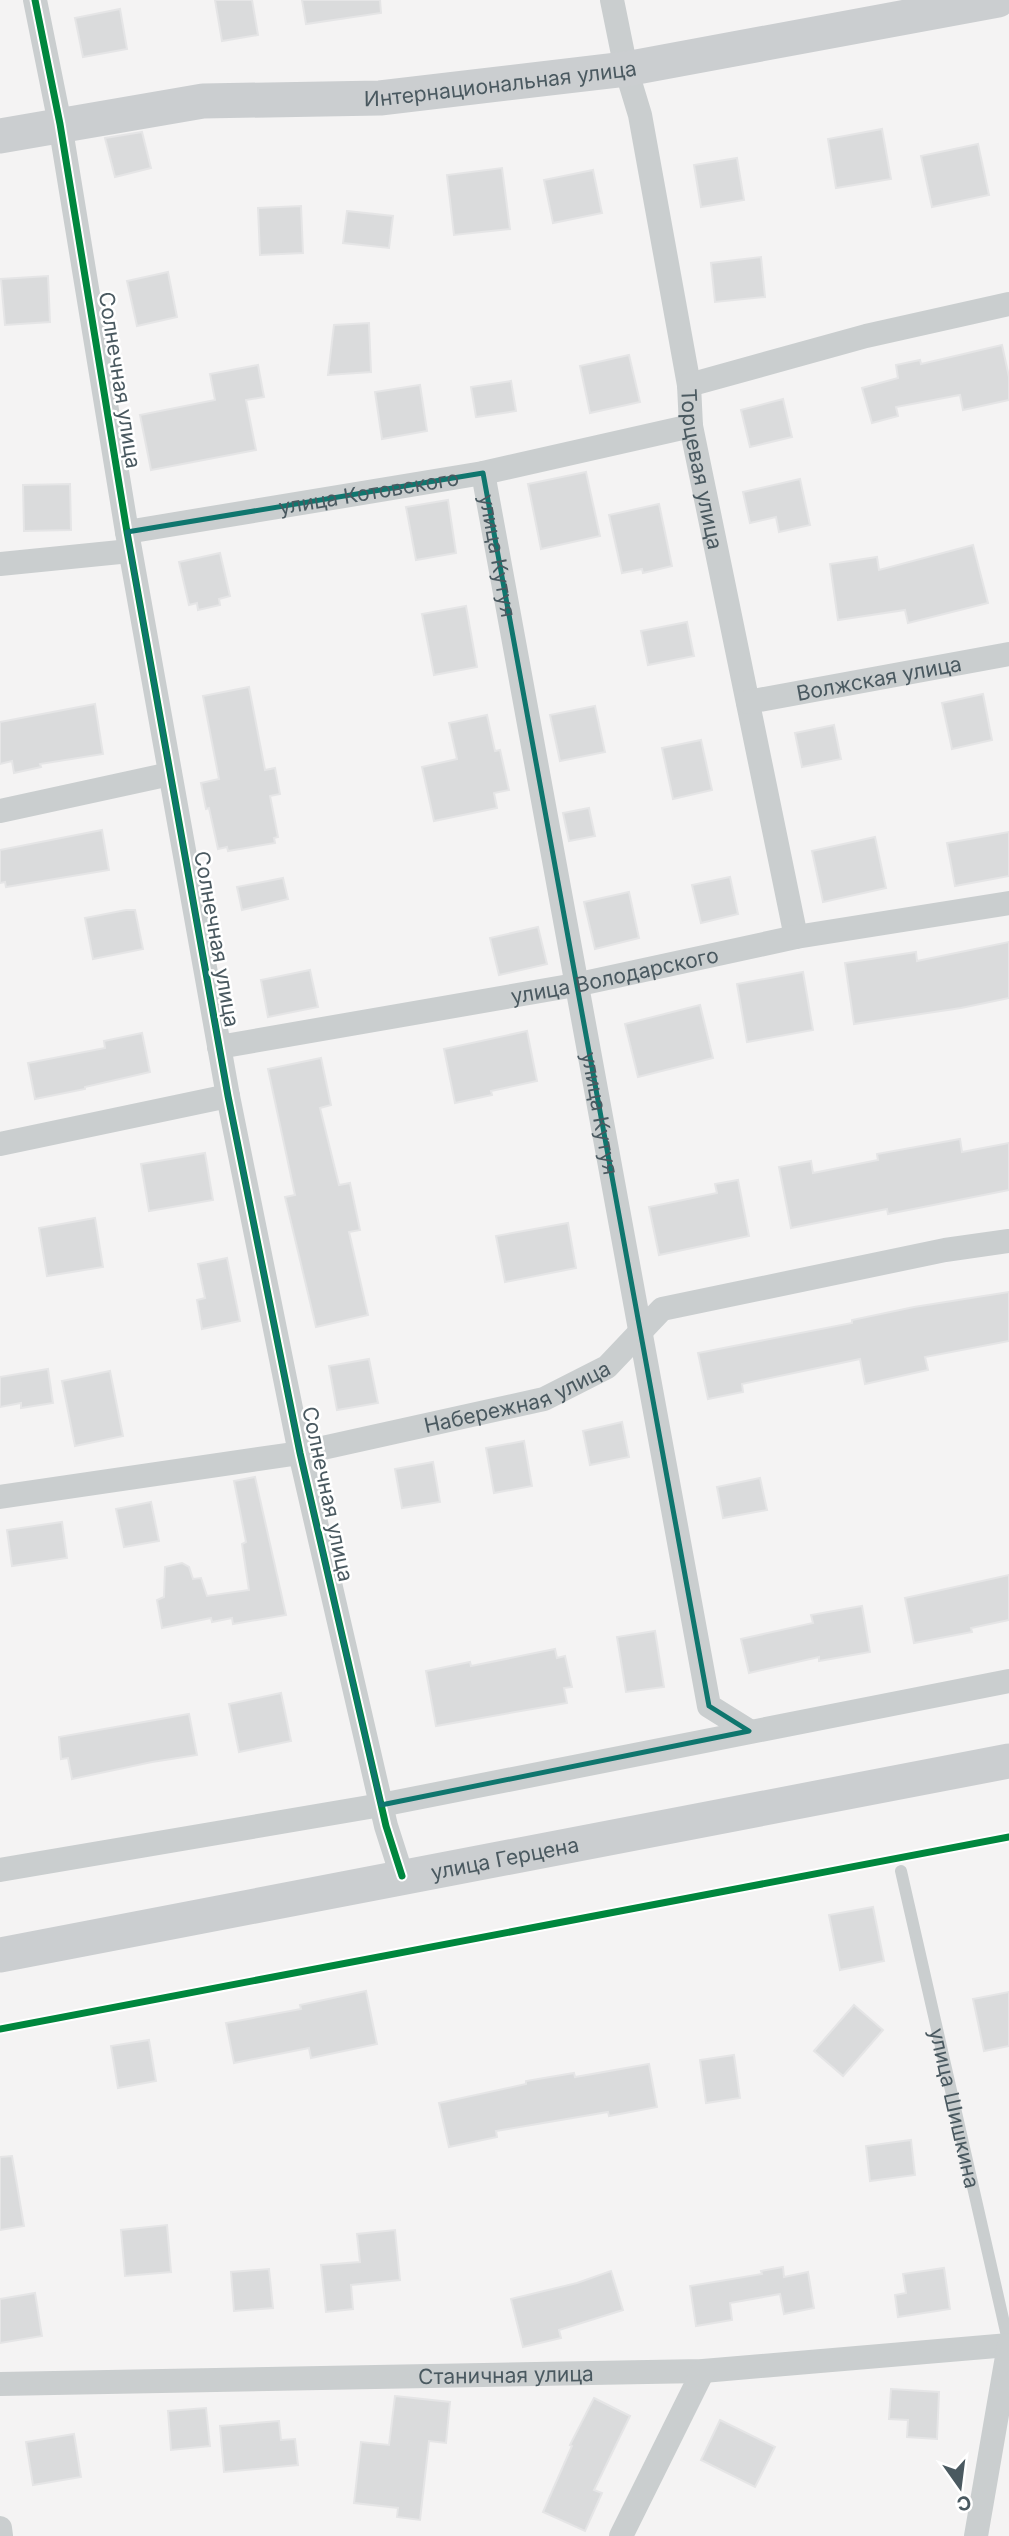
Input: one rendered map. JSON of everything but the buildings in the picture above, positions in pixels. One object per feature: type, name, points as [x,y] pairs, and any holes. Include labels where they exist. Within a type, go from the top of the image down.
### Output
[{"type":"main road","name":"Интернациональная улица","points":[[0,136],[203,101],[380,98],[626,69],[998,0]]},
{"type":"main road","name":"улица Герцена","points":[[0,1955],[1009,1761]]},
{"type":"street","name":"Солнечная улица","points":[[35,0],[60,124],[128,542],[228,1096],[300,1453],[381,1805],[402,1876]]},
{"type":"street","name":"Торцевая улица","points":[[612,0],[626,69],[640,115],[689,385],[691,426],[796,937]]},
{"type":"street","points":[[689,385],[866,335],[1009,304]]},
{"type":"street","name":"улица Котовского","points":[[0,564],[483,473],[691,426]]},
{"type":"street","name":"улица Кутуя","points":[[483,473],[709,1706],[748,1731]]},
{"type":"street","name":"Волжская улица","points":[[748,702],[1009,654]]},
{"type":"street","points":[[0,811],[170,774]]},
{"type":"street","name":"улица Володарского","points":[[219,1046],[575,985],[796,937],[1009,903]]},
{"type":"street","points":[[0,1144],[228,1096]]},
{"type":"street","name":"Набережная улица","points":[[0,1497],[300,1453],[544,1399],[607,1367],[663,1308],[945,1250],[1009,1241]]},
{"type":"street","points":[[0,1870],[381,1805],[1009,1681]]},
{"type":"street","name":"Станичная улица","points":[[0,2384],[703,2371],[1009,2345]]},
{"type":"street","name":"улица Шишкина","points":[[976,2536],[1009,2345]]},
{"type":"street","points":[[621,2536],[703,2371]]},
{"type":"street","points":[[0,2528],[1,2536]]},
{"type":"lane","name":"улица Шишкина","points":[[901,1871],[1009,2345]]},
{"type":"highlighted area","points":[[483,473],[709,1706],[749,1731],[381,1805],[300,1453],[228,1096],[127,532]]},
{"type":"cycle path","points":[[35,0],[60,124],[127,532],[228,1096],[300,1453],[386,1826],[402,1876]]},
{"type":"cycle path","points":[[0,2029],[1009,1837]]}]
